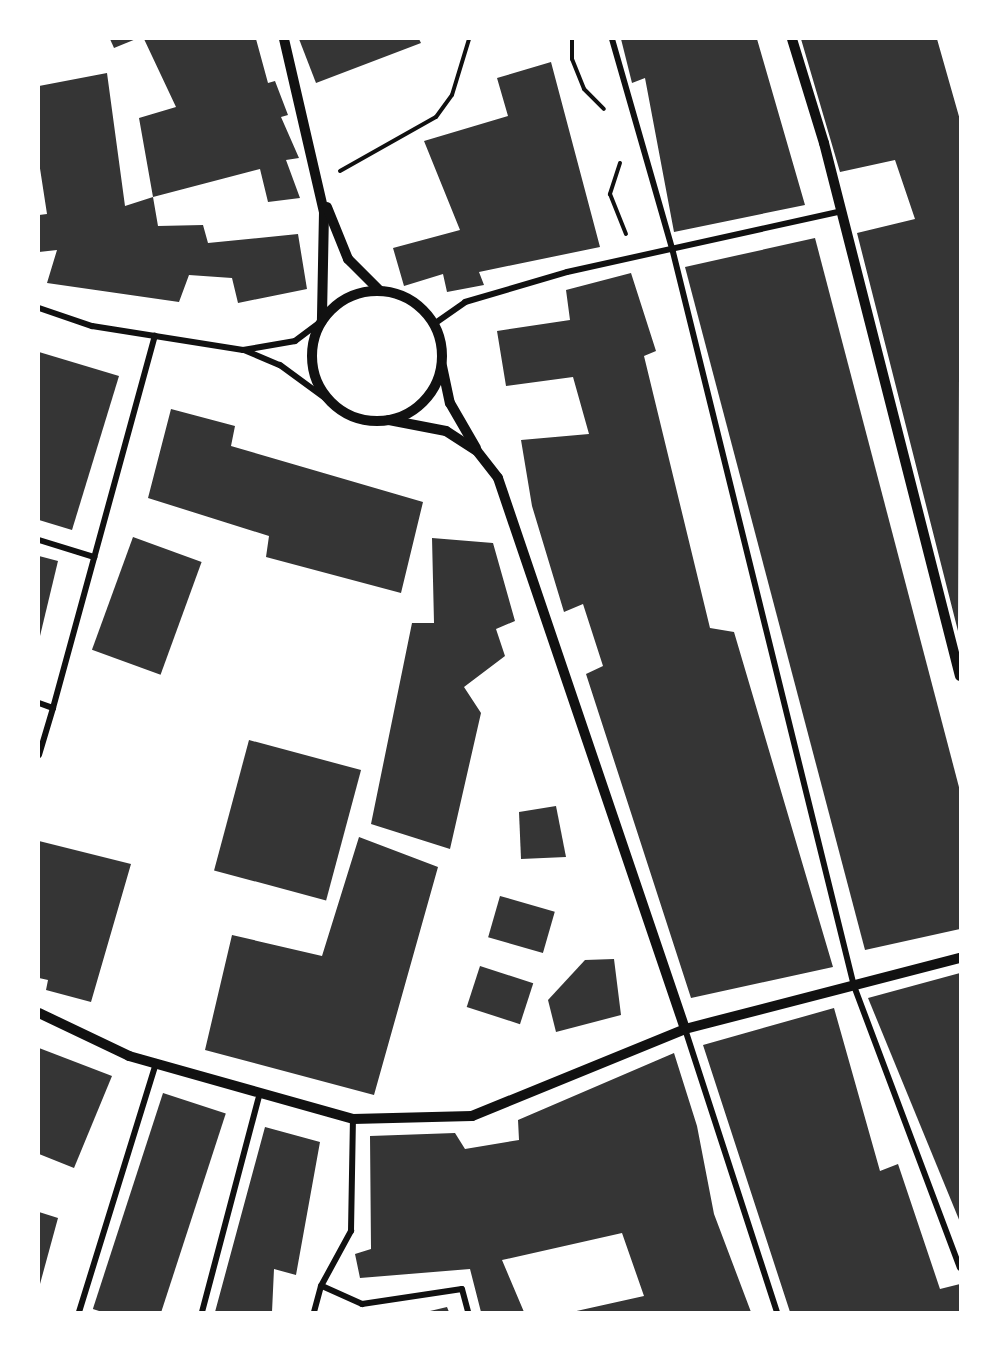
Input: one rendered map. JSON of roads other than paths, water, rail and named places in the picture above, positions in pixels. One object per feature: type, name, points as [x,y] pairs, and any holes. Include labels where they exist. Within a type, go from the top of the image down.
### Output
[{"type":"street","points":[[284,39],[324,212],[322,321],[313,341],[312,364],[332,403]]},
{"type":"street","points":[[612,39],[672,248],[854,986],[960,1268]]},
{"type":"street","points":[[792,39],[842,211],[960,676]]},
{"type":"street","points":[[318,183],[348,259],[380,291]]},
{"type":"street","points":[[434,324],[465,302],[638,256],[842,211]]},
{"type":"street","points":[[243,350],[295,342],[357,294],[380,291],[402,296],[434,324],[450,403],[477,450],[498,478],[526,554],[777,1312]]},
{"type":"street","points":[[39,308],[92,326],[243,350],[280,365],[332,403],[369,420],[389,420],[447,431],[477,450]]},
{"type":"street","points":[[39,755],[155,336]]},
{"type":"street","points":[[389,420],[425,401],[442,363]]},
{"type":"street","points":[[39,540],[94,556]]},
{"type":"street","points":[[39,703],[53,708]]},
{"type":"street","points":[[39,1013],[156,1063],[353,1119],[472,1116],[685,1029],[960,958]]},
{"type":"street","points":[[79,1312],[156,1063]]},
{"type":"street","points":[[201,1312],[260,1093]]},
{"type":"street","points":[[314,1312],[322,1286],[351,1231],[353,1119]]},
{"type":"street","points":[[322,1286],[362,1304],[462,1289],[468,1312]]}]
